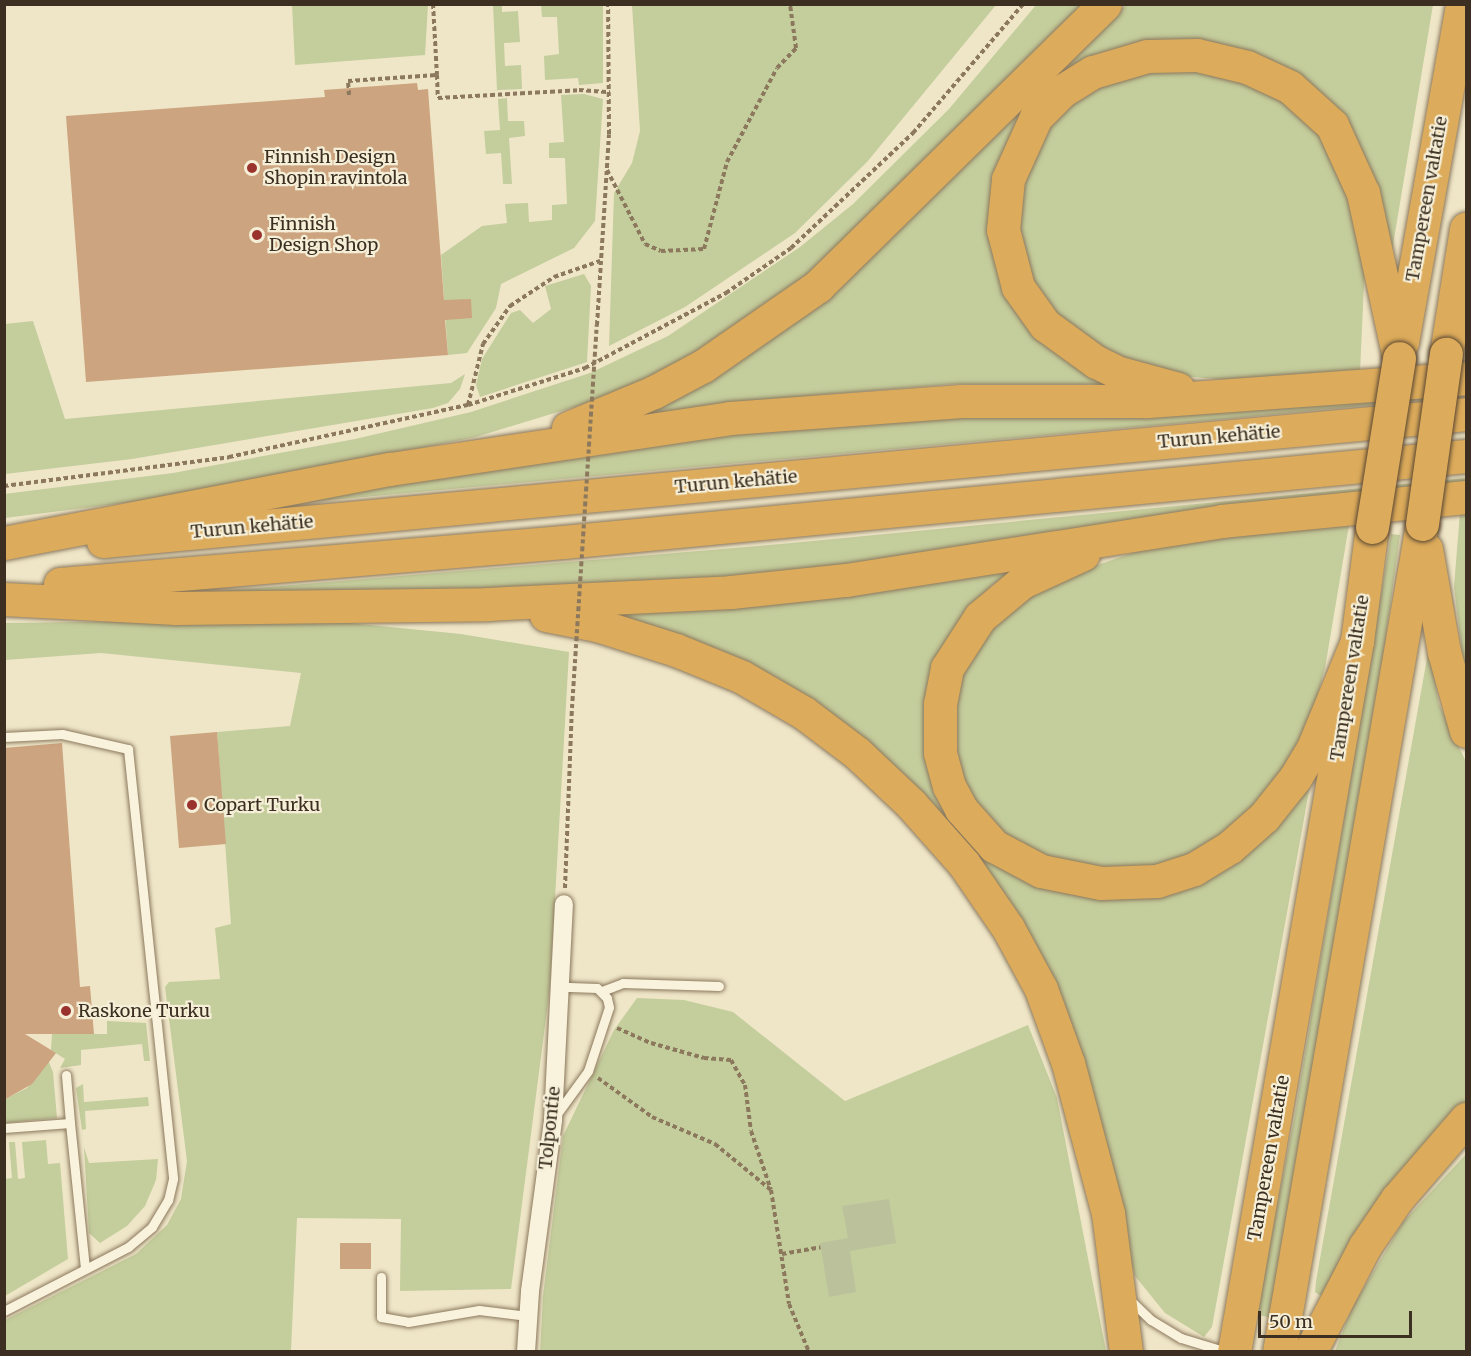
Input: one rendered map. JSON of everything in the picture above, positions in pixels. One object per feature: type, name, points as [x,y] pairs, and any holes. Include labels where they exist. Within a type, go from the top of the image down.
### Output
[{"type":"highway","points":[[514,450],[654,392],[722,355],[783,314],[864,243],[1105,4]]},
{"type":"highway","name":"Tampereen valtatie","points":[[1234,1352],[1358,641],[1372,527],[1399,358],[1462,4]]},
{"type":"highway","points":[[1206,396],[1119,373],[1076,351],[1031,308],[1018,287],[1007,256],[1003,230],[1005,194],[1028,130],[1062,91],[1093,72],[1129,58],[1179,53],[1230,61],[1290,87],[1323,115],[1347,151],[1363,193],[1399,358]]},
{"type":"highway","points":[[1279,1352],[1422,524],[1456,366],[1467,229]]},
{"type":"highway","points":[[4,543],[192,504],[514,450],[730,418],[854,407],[1206,396],[1456,366]]},
{"type":"highway","name":"Turun kehätie","points":[[4,550],[1467,414]]},
{"type":"highway","points":[[4,589],[575,541],[1467,456]]},
{"type":"highway","points":[[4,598],[176,608],[488,604],[786,587],[1135,534],[1336,507],[1467,498]]},
{"type":"highway","points":[[1422,524],[1444,652],[1467,731]]},
{"type":"highway","points":[[1135,534],[1055,565],[1011,589],[975,622],[947,668],[938,714],[939,739],[949,786],[984,837],[1027,866],[1101,883],[1157,881],[1194,869],[1230,847],[1264,817],[1295,778],[1313,748],[1358,641]]},
{"type":"highway","points":[[488,604],[597,625],[676,650],[742,677],[804,712],[857,753],[911,804],[964,864],[1008,928],[1041,989],[1090,1136],[1108,1213],[1126,1352]]},
{"type":"highway","points":[[1310,1352],[1378,1227],[1397,1199],[1467,1119]]},
{"type":"street","name":"Tolpontie","points":[[526,1352],[528,1316],[553,1120],[563,987],[564,904]]},
{"type":"lane","points":[[4,737],[62,734],[128,749],[173,1179],[168,1200],[152,1227],[128,1247],[4,1311]]},
{"type":"lane","points":[[563,987],[592,987],[602,991],[623,983],[719,986]]},
{"type":"lane","points":[[553,1120],[588,1071],[606,1023],[609,1007],[602,991]]},
{"type":"lane","points":[[66,1075],[85,1268]]},
{"type":"lane","points":[[4,1128],[70,1123]]},
{"type":"lane","points":[[381,1277],[381,1317],[408,1322],[479,1310],[528,1316]]},
{"type":"lane","points":[[1117,1287],[1150,1320],[1181,1338],[1227,1352]]},
{"type":"path","points":[[433,4],[438,98],[579,90],[610,92]]},
{"type":"path","points":[[564,904],[572,708],[607,170],[610,92],[608,4]]},
{"type":"path","points":[[607,170],[645,244],[661,251],[704,249],[727,162],[777,68],[796,48],[790,4]]},
{"type":"path","points":[[4,486],[229,457],[468,405],[585,368],[726,293],[791,248],[913,133],[1023,4]]},
{"type":"path","points":[[349,95],[348,81],[437,75]]},
{"type":"path","points":[[468,405],[483,344],[510,306],[554,277],[600,261]]},
{"type":"path","points":[[606,1023],[651,1043],[704,1058],[731,1060],[746,1086],[751,1131],[771,1190],[789,1304],[809,1352]]},
{"type":"path","points":[[588,1071],[652,1117],[715,1144],[771,1190]]},
{"type":"path","points":[[782,1254],[820,1247]]},
{"type":"green space","points":[[632,4],[996,5],[867,162],[795,233],[685,307],[609,346],[614,193],[632,163],[640,131]]},
{"type":"green space","points":[[292,5],[428,5],[425,55],[295,65]]},
{"type":"green space","points":[[493,5],[502,5],[502,12],[518,11],[520,42],[504,43],[505,66],[521,65],[522,89],[482,91],[497,90]]},
{"type":"green space","points":[[541,5],[603,5],[603,83],[579,85],[578,78],[545,80],[544,56],[559,54],[557,17],[542,17]]},
{"type":"green space","points":[[1036,5],[1088,5],[806,277],[741,326],[669,367],[607,397],[476,437],[179,496],[5,518],[4,494],[173,473],[355,439],[471,412],[590,373],[668,336],[800,247],[853,204],[949,109]]},
{"type":"green space","points":[[1126,5],[1433,5],[1390,263],[1372,177],[1357,142],[1291,71],[1069,71],[991,240],[1119,384],[953,384],[819,395],[605,425],[663,399]]},
{"type":"green space","points":[[1194,63],[1290,101],[1338,158],[1365,262],[1360,372],[1228,380],[1170,375],[1127,362],[1063,324],[1035,288],[1020,241],[1022,175],[1055,116],[1107,78]]},
{"type":"green space","points":[[584,94],[603,99],[595,221],[574,248],[501,284],[496,308],[467,353],[448,355],[441,255],[482,226],[507,223],[505,204],[528,203],[529,222],[552,220],[552,205],[567,204],[565,158],[549,158],[549,143],[564,142],[561,95]]},
{"type":"green space","points":[[507,98],[508,121],[524,121],[525,136],[509,138],[512,184],[503,184],[501,153],[486,154],[484,131],[500,130],[498,99]]},
{"type":"green space","points":[[584,274],[591,286],[587,362],[480,397],[476,385],[482,359],[511,313],[520,310],[533,323],[551,309],[545,286]]},
{"type":"green space","points":[[33,321],[65,419],[451,383],[465,374],[460,389],[448,403],[433,408],[132,459],[5,474],[5,324]]},
{"type":"green space","points":[[1466,392],[1466,396],[1215,420],[221,510],[772,424]]},
{"type":"green space","points":[[1466,478],[1466,484],[787,576],[558,589],[173,595],[781,544]]},
{"type":"green space","points":[[1460,512],[1466,512],[1466,685],[1454,587]]},
{"type":"green space","points":[[1349,525],[1325,668],[1307,734],[1257,807],[1202,849],[1165,863],[1115,872],[1019,849],[970,803],[950,744],[961,672],[983,633],[1048,582],[1144,549],[1224,533]]},
{"type":"green space","points":[[1391,534],[1400,535],[1377,701],[1270,1318],[1256,1314],[1295,1114]]},
{"type":"green space","points":[[1039,559],[992,585],[947,639],[960,828],[1143,892],[1313,769],[1212,1327],[1204,1337],[1165,1313],[1135,1276],[1059,1019],[903,782],[594,612]]},
{"type":"green space","points":[[309,619],[461,634],[569,652],[550,987],[511,1289],[400,1291],[401,1219],[297,1218],[291,1351],[5,1351],[5,1320],[136,1254],[167,1225],[181,1199],[187,1161],[165,987],[169,982],[220,979],[215,928],[231,924],[217,732],[290,726],[301,673],[101,653],[5,660],[4,623]]},
{"type":"green space","points":[[1429,647],[1439,704],[1466,762],[1466,1103],[1425,1144],[1325,1296],[1315,1292],[1316,1281]]},
{"type":"green space","points":[[637,998],[684,1000],[733,1012],[845,1101],[1028,1025],[1057,1098],[1106,1351],[540,1352],[543,1296],[563,1136],[614,1030]]},
{"type":"green space","points":[[107,1021],[146,1023],[150,1061],[144,1061],[142,1044],[81,1050],[81,1065],[60,1068],[65,1059],[51,1050],[52,1034],[107,1034]]},
{"type":"green space","points":[[48,1060],[53,1072],[57,1118],[5,1123],[5,1099],[27,1088]]},
{"type":"green space","points":[[83,1084],[84,1102],[148,1097],[149,1106],[85,1111],[86,1129],[82,1130],[76,1088]]},
{"type":"green space","points":[[46,1140],[48,1164],[60,1163],[68,1259],[5,1296],[5,1179],[12,1178],[9,1142],[15,1142],[18,1179],[25,1178],[22,1142]]},
{"type":"green space","points":[[84,1147],[89,1163],[158,1159],[156,1180],[145,1206],[127,1226],[100,1243],[89,1233]]},
{"type":"green space","points":[[1466,1154],[1466,1351],[1335,1351],[1353,1306],[1403,1222]]},
{"type":"green space","points":[[889,1199],[896,1243],[850,1251],[856,1292],[829,1297],[820,1243],[848,1238],[842,1206]]},
{"type":"building","points":[[417,83],[418,90],[428,89],[444,300],[471,299],[472,318],[445,320],[448,355],[86,382],[66,116],[325,97],[324,90]]},
{"type":"building","points":[[217,732],[226,844],[179,848],[170,736]]},
{"type":"building","points":[[62,743],[80,987],[90,986],[94,1034],[25,1034],[56,1053],[32,1084],[4,1100],[4,748]]},
{"type":"building","points":[[340,1243],[371,1243],[371,1269],[340,1269]]},
{"type":"place","name":"Finnish Design Shopin ravintola","points":[[252,168]]},
{"type":"place","name":"Finnish Design Shop","points":[[257,235]]},
{"type":"place","name":"Copart Turku","points":[[192,805]]},
{"type":"place","name":"Raskone Turku","points":[[66,1011]]}]
